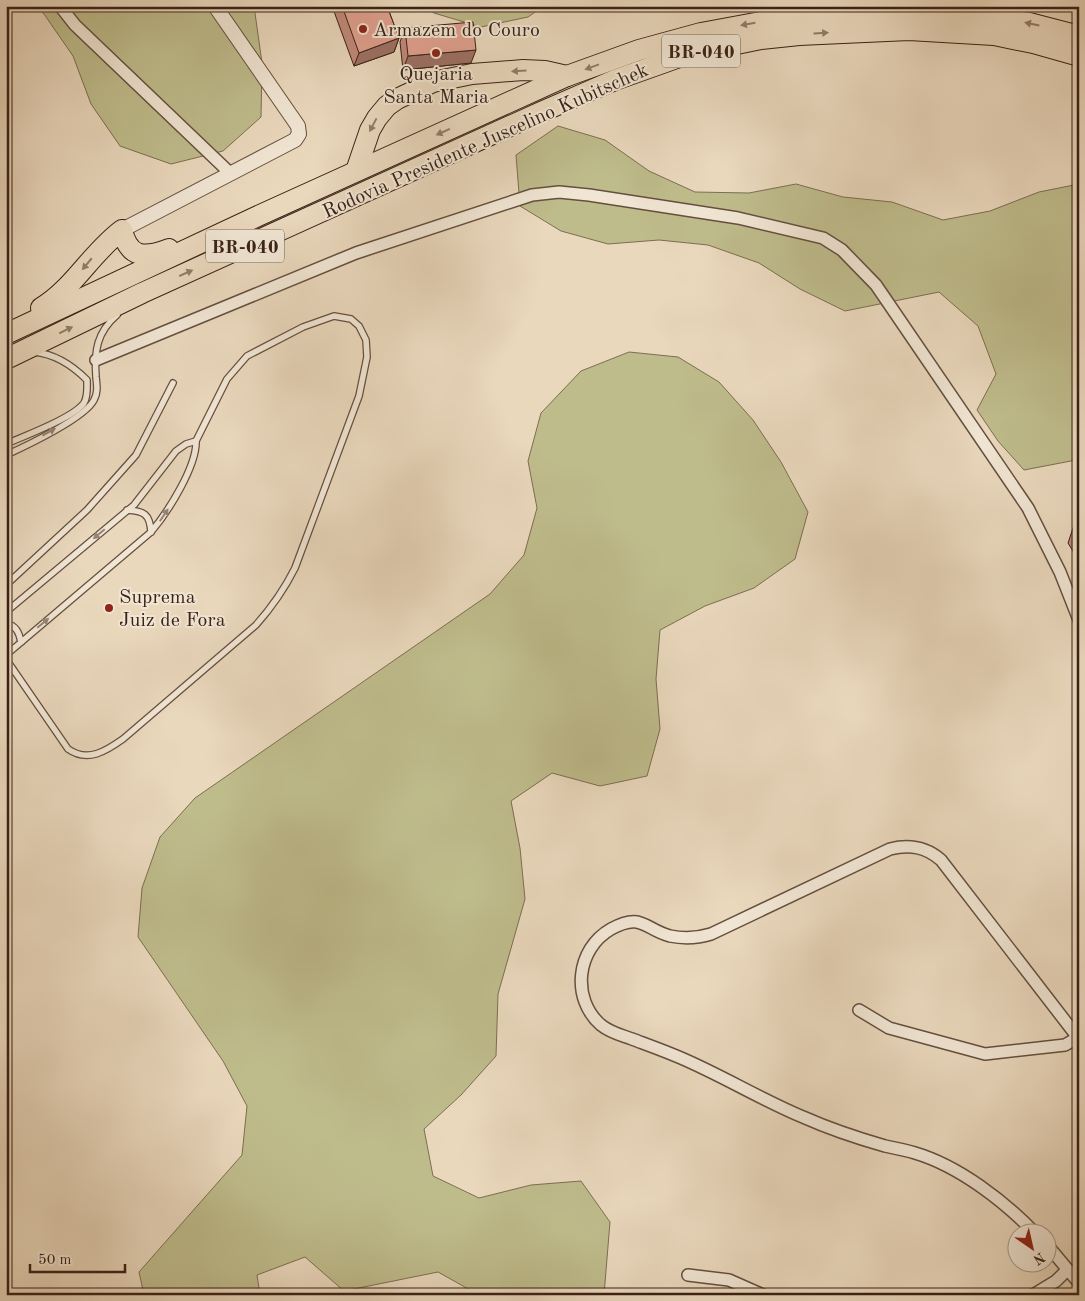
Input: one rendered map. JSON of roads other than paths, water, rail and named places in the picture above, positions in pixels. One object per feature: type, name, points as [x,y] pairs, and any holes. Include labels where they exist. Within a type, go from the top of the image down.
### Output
[{"type":"highway","name":"Rodovia Presidente Juscelino Kubitschek","points":[[6,334],[356,171],[568,76],[639,50],[701,33],[794,16],[904,11],[944,13],[1029,23],[1079,36]]},
{"type":"highway","name":"Rodovia Presidente Juscelino Kubitschek","points":[[14,355],[142,293],[541,112],[616,80],[688,54],[761,39],[853,31],[908,30],[994,35],[1033,43],[1079,56]]},
{"type":"highway","points":[[356,171],[370,130],[387,106],[433,82],[472,74],[523,70],[545,71],[568,76]]},
{"type":"highway","points":[[6,328],[56,298],[108,240],[122,230],[128,247],[139,254],[149,254],[164,251],[258,216]]},
{"type":"street","points":[[60,6],[76,25],[230,173]]},
{"type":"street","points":[[122,230],[295,140],[300,134],[298,126],[215,6]]},
{"type":"street","points":[[96,360],[356,253],[532,196],[559,192],[598,196],[738,218],[816,236],[823,238],[842,250],[876,286],[1028,508],[1060,572],[1079,620]]},
{"type":"street","points":[[859,1010],[889,1028],[985,1054],[1065,1045],[1078,1039],[941,860],[934,854],[909,846],[890,849],[721,930],[701,937],[670,936],[642,922],[621,925],[607,932],[595,942],[589,951],[582,970],[581,980],[584,1001],[595,1019],[611,1032],[681,1058],[802,1117],[860,1138],[916,1153],[938,1163],[992,1195],[1026,1224]]},
{"type":"street","points":[[1058,1259],[1079,1283]]},
{"type":"street","points":[[1033,1295],[1056,1281],[1067,1270]]},
{"type":"street","points":[[688,1275],[729,1280],[763,1295]]},
{"type":"lane","points":[[6,455],[88,409],[96,395],[96,360],[98,343],[103,329],[142,293]]},
{"type":"lane","points":[[334,316],[351,318],[359,326],[366,340],[367,357],[359,396],[295,568],[285,588],[256,625],[123,739],[109,749],[90,755],[74,754],[68,749],[6,657],[21,642],[151,532],[167,511],[194,460],[196,441],[227,379],[248,356],[275,340],[303,327],[334,316]]},
{"type":"lane","points":[[6,444],[67,416],[84,402],[87,396],[87,380],[78,371],[53,356],[38,352],[14,355]]},
{"type":"lane","points":[[87,380],[96,375]]},
{"type":"lane","points":[[6,585],[88,510],[136,456],[173,383]]},
{"type":"lane","points":[[6,612],[134,505],[176,451],[186,444],[196,441]]},
{"type":"lane","points":[[127,510],[145,514],[150,521],[151,532]]},
{"type":"lane","points":[[6,623],[16,628],[21,642]]},
{"type":"place","name":"Armazem do Couro","points":[[363,29]]},
{"type":"place","name":"Quejaria Santa Maria","points":[[436,53]]},
{"type":"place","name":"Suprema Juiz de Fora","points":[[109,608]]}]
